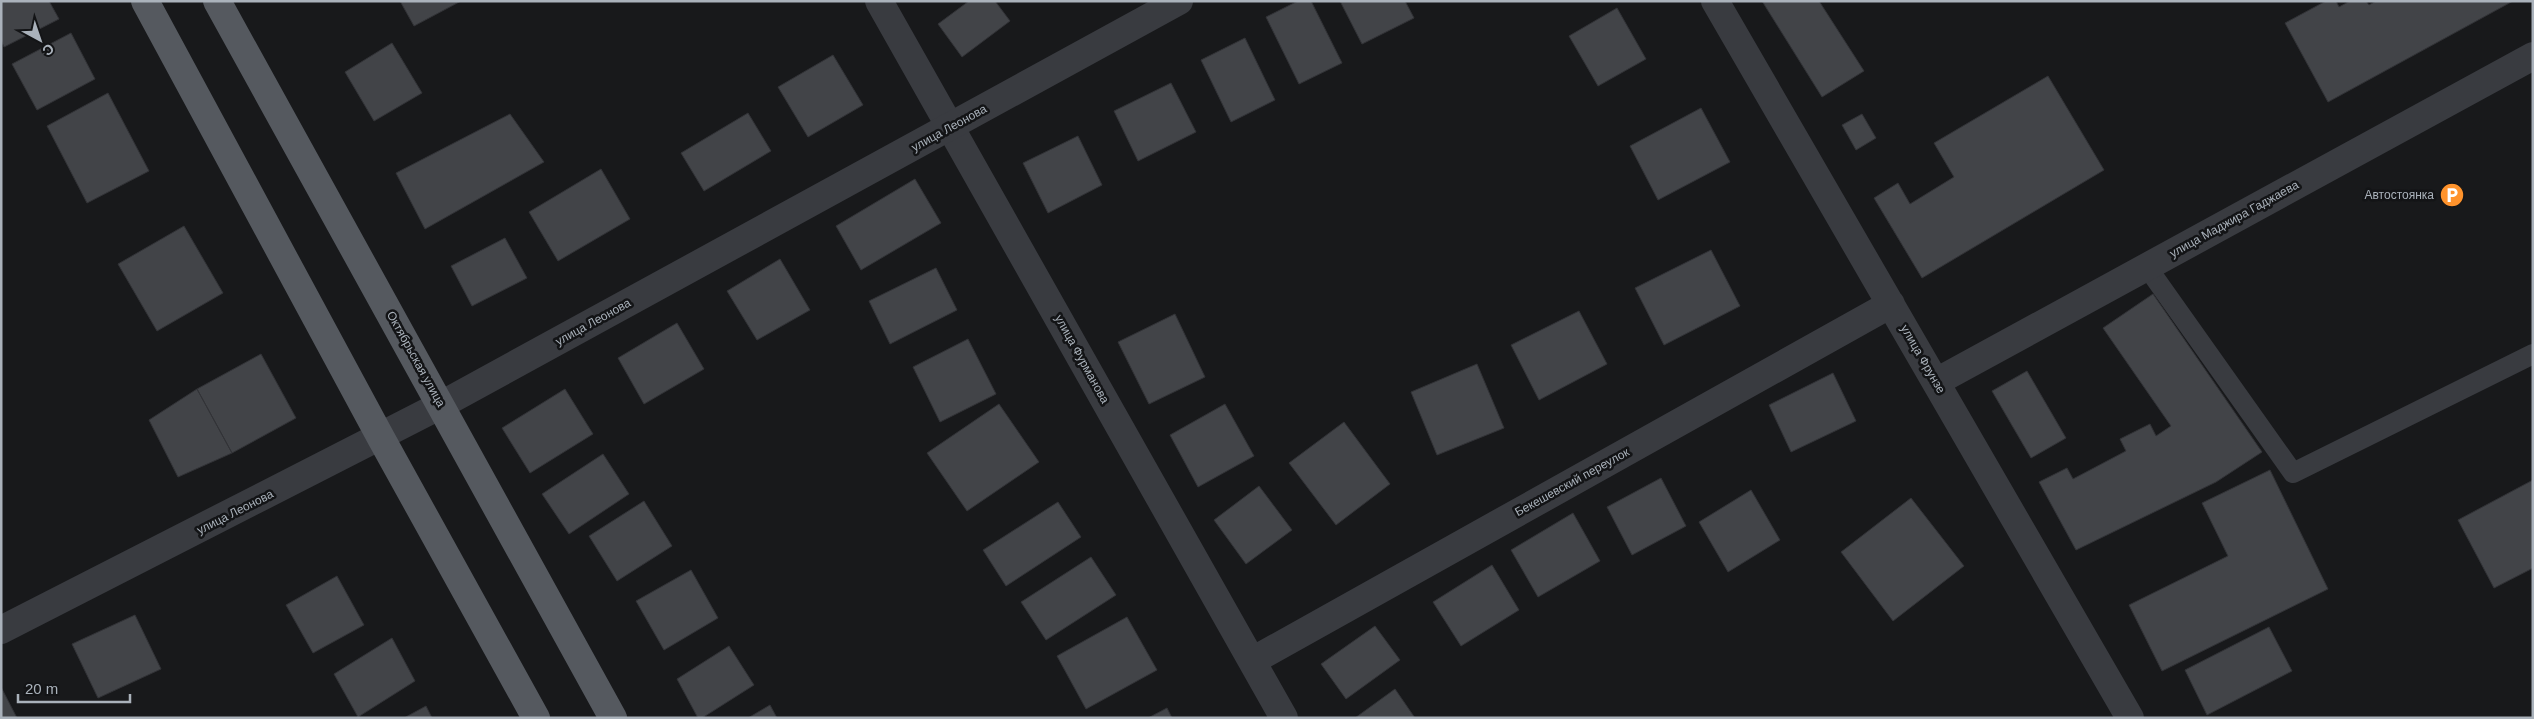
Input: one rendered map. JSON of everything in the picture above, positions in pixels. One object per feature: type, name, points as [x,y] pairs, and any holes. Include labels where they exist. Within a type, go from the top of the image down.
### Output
[{"type":"main road","points":[[145,1],[381,438],[536,718]]},
{"type":"main road","name":"Октябрьская улица","points":[[217,1],[613,718]]},
{"type":"street","name":"улица Фурманова","points":[[878,1],[1284,718]]},
{"type":"street","name":"улица Леонова","points":[[1,630],[381,438],[951,128],[1179,1]]},
{"type":"street","name":"улица Фрунзе","points":[[1716,1],[2130,718]]},
{"type":"street","name":"улица Маджира Гаджаева","points":[[1936,382],[2533,56]]},
{"type":"street","name":"Бекешевский переулок","points":[[1252,661],[1891,304]]},
{"type":"lane","points":[[2147,267],[2293,473],[2533,354]]},
{"type":"building","points":[[1,1],[49,1],[59,19],[4,47],[1,40]]},
{"type":"building","points":[[400,1],[461,1],[414,26]]},
{"type":"building","points":[[969,1],[995,1],[1010,21],[962,57],[938,24]]},
{"type":"building","points":[[1298,1],[1311,1],[1342,63],[1299,84],[1266,17]]},
{"type":"building","points":[[1340,1],[1405,1],[1414,18],[1362,44]]},
{"type":"building","points":[[1762,1],[1819,1],[1864,71],[1822,97]]},
{"type":"building","points":[[2326,1],[2336,1],[2339,7],[2350,1],[2366,1],[2369,5],[2376,1],[2513,1],[2328,102],[2285,23]]},
{"type":"building","points":[[1617,8],[1646,59],[1598,86],[1569,36]]},
{"type":"building","points":[[71,33],[95,79],[37,110],[12,64]]},
{"type":"building","points":[[1245,38],[1275,100],[1231,122],[1201,60]]},
{"type":"building","points":[[392,43],[422,93],[374,121],[345,72]]},
{"type":"building","points":[[833,55],[863,105],[808,137],[778,87]]},
{"type":"building","points":[[2048,76],[2104,170],[1922,278],[1874,198],[1898,183],[1910,204],[1954,177],[1934,143]]},
{"type":"building","points":[[1171,83],[1196,132],[1138,161],[1114,111]]},
{"type":"building","points":[[108,93],[149,171],[87,203],[47,126]]},
{"type":"building","points":[[1701,108],[1730,162],[1658,200],[1630,146]]},
{"type":"building","points":[[748,113],[771,151],[704,191],[681,153]]},
{"type":"building","points":[[510,114],[544,162],[425,229],[396,173]]},
{"type":"building","points":[[1862,114],[1876,138],[1856,150],[1842,125]]},
{"type":"building","points":[[1078,136],[1102,185],[1048,213],[1023,163]]},
{"type":"building","points":[[601,169],[630,219],[558,261],[529,212]]},
{"type":"building","points":[[915,179],[941,223],[861,270],[836,226]]},
{"type":"building","points":[[184,226],[223,293],[157,331],[118,264]]},
{"type":"building","points":[[505,238],[527,278],[472,306],[451,266]]},
{"type":"building","points":[[1711,250],[1740,306],[1664,345],[1635,288]]},
{"type":"building","points":[[780,259],[810,310],[757,340],[727,291]]},
{"type":"building","points":[[936,268],[957,310],[890,344],[869,301]]},
{"type":"building","points":[[2153,294],[2262,452],[2216,482],[2076,550],[2039,482],[2067,468],[2073,479],[2126,451],[2120,439],[2150,424],[2156,436],[2171,426],[2103,328]]},
{"type":"building","points":[[1579,311],[1607,364],[1539,400],[1511,345]]},
{"type":"building","points":[[1175,314],[1205,377],[1149,404],[1118,342]]},
{"type":"building","points":[[677,323],[704,369],[644,404],[618,358]]},
{"type":"building","points":[[968,339],[996,394],[940,422],[913,367]]},
{"type":"building","points":[[261,354],[296,418],[232,453],[197,389]]},
{"type":"building","points":[[1477,364],[1504,428],[1437,455],[1411,392]]},
{"type":"building","points":[[2027,371],[2066,438],[2031,458],[1992,391]]},
{"type":"building","points":[[1833,373],[1856,421],[1791,452],[1769,405]]},
{"type":"building","points":[[197,389],[232,453],[178,477],[149,420]]},
{"type":"building","points":[[565,389],[593,434],[530,473],[502,428]]},
{"type":"building","points":[[999,404],[1039,462],[967,511],[927,453]]},
{"type":"building","points":[[1225,404],[1254,456],[1198,487],[1170,435]]},
{"type":"building","points":[[1344,422],[1390,484],[1336,525],[1289,463]]},
{"type":"building","points":[[603,454],[629,494],[569,534],[542,494]]},
{"type":"building","points":[[2270,470],[2328,589],[2162,671],[2129,605],[2228,556],[2202,503]]},
{"type":"building","points":[[1661,478],[1686,526],[1632,555],[1607,507]]},
{"type":"building","points":[[2533,480],[2533,568],[2494,588],[2458,520]]},
{"type":"building","points":[[1259,486],[1292,530],[1246,564],[1214,520]]},
{"type":"building","points":[[1751,490],[1780,540],[1728,572],[1699,522]]},
{"type":"building","points":[[1911,498],[1964,566],[1893,621],[1841,552]]},
{"type":"building","points":[[644,501],[672,546],[617,581],[589,536]]},
{"type":"building","points":[[1058,502],[1081,537],[1006,586],[983,550]]},
{"type":"building","points":[[1573,513],[1600,561],[1538,597],[1511,550]]},
{"type":"building","points":[[1091,557],[1116,595],[1046,640],[1021,602]]},
{"type":"building","points":[[1492,565],[1519,610],[1461,646],[1433,602]]},
{"type":"building","points":[[691,570],[718,618],[664,650],[636,601]]},
{"type":"building","points":[[337,576],[364,625],[313,653],[286,605]]},
{"type":"building","points":[[135,615],[161,669],[98,698],[72,644]]},
{"type":"building","points":[[1127,617],[1157,670],[1086,709],[1057,656]]},
{"type":"building","points":[[1375,626],[1400,660],[1346,699],[1321,664]]},
{"type":"building","points":[[2269,627],[2292,671],[2207,715],[2185,670]]},
{"type":"building","points":[[392,638],[415,681],[358,717],[334,674]]},
{"type":"building","points":[[729,646],[754,685],[702,718],[698,718],[677,679]]},
{"type":"building","points":[[1,687],[17,718],[1,718]]},
{"type":"building","points":[[1395,689],[1415,718],[1355,718]]},
{"type":"building","points":[[770,705],[777,718],[748,718]]},
{"type":"building","points":[[426,706],[432,718],[404,718]]},
{"type":"building","points":[[1167,708],[1172,718],[1148,718]]},
{"type":"place","name":"Автостоянка","points":[[2452,195]]}]
